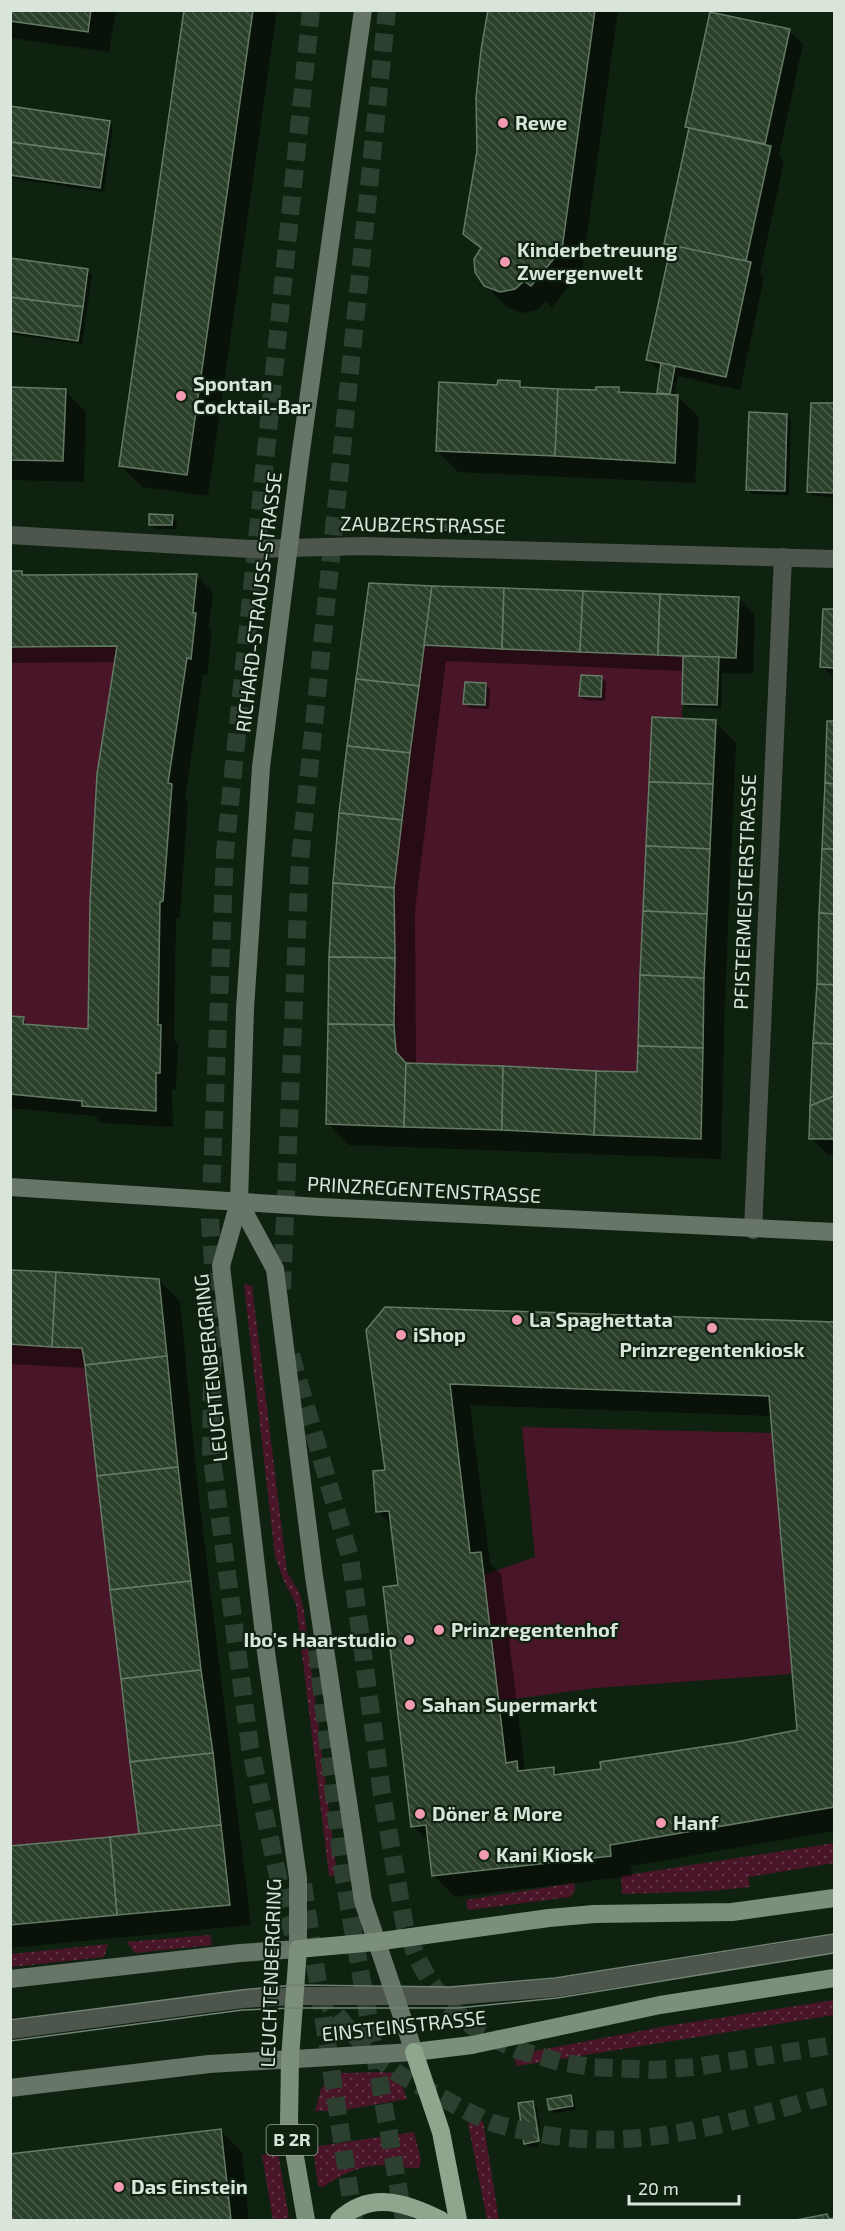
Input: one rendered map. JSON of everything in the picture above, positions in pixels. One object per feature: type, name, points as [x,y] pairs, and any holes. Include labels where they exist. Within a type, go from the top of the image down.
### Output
[{"type":"highway","points":[[414,2052],[441,2132],[458,2220]]},
{"type":"highway","points":[[339,2220],[362,2206],[380,2202],[398,2202],[441,2220]]},
{"type":"main road","name":"RICHARD-STRAUSS-STRASSE","points":[[239,1202],[244,1020],[261,767],[363,10]]},
{"type":"main road","name":"PRINZREGENTENSTRASSE","points":[[10,1186],[239,1202],[753,1230],[834,1232]]},
{"type":"main road","points":[[239,1202],[275,1269],[314,1576],[363,1902],[414,2052]]},
{"type":"main road","name":"LEUCHTENBERGRING","points":[[239,1202],[221,1266],[266,1652],[298,1878],[298,1949],[290,2059],[289,2122],[306,2220]]},
{"type":"main road","points":[[10,1979],[240,1953],[375,1942],[572,1916],[628,1912],[699,1914],[732,1912],[834,1898]]},
{"type":"main road","name":"EINSTEINSTRASSE","points":[[10,2088],[209,2064],[414,2052],[483,2043],[660,2006],[834,1978]]},
{"type":"street","name":"ZAUBZERSTRASSE","points":[[10,535],[251,549],[362,546],[834,559]]},
{"type":"street","name":"PFISTERMEISTERSTRASSE","points":[[753,1230],[783,557]]},
{"type":"street","points":[[10,2030],[242,1999],[294,1996],[454,1996],[554,1988],[834,1944]]},
{"type":"shaded area","points":[[424,645],[683,656],[682,718],[652,717],[637,1072],[406,1063],[396,1052],[394,888]]},
{"type":"shaded area","points":[[117,646],[97,774],[90,902],[88,1029],[23,1024],[23,1017],[11,1016],[10,647]]},
{"type":"shaded area","points":[[244,1284],[252,1286],[287,1572],[300,1594],[304,1611],[337,1875],[329,1876],[296,1604],[275,1556]]},
{"type":"shaded area","points":[[10,1344],[82,1348],[139,1834],[11,1846]]},
{"type":"shaded area","points":[[522,1427],[773,1433],[792,1674],[596,1688],[498,1701],[484,1575],[535,1557]]},
{"type":"shaded area","points":[[834,1843],[834,1863],[748,1877],[750,1887],[710,1891],[622,1894],[621,1876]]},
{"type":"shaded area","points":[[574,1883],[575,1890],[570,1897],[468,1910],[466,1900]]},
{"type":"shaded area","points":[[210,1935],[212,1945],[135,1953],[127,1942]]},
{"type":"shaded area","points":[[108,1944],[104,1957],[11,1967],[11,1954]]},
{"type":"shaded area","points":[[834,2000],[834,2015],[517,2066],[513,2055],[667,2026]]},
{"type":"shaded area","points":[[382,2072],[398,2075],[407,2099],[337,2111],[315,2111],[321,2089],[330,2076],[341,2073]]},
{"type":"shaded area","points":[[483,2121],[499,2220],[487,2220],[468,2123]]},
{"type":"shaded area","points":[[414,2132],[421,2160],[419,2168],[369,2166],[345,2174],[323,2187],[318,2186],[313,2147]]},
{"type":"shaded area","points":[[278,2152],[289,2218],[273,2220],[262,2155]]},
{"type":"building","points":[[10,10],[91,10],[88,32],[10,21]]},
{"type":"building","points":[[184,10],[253,10],[187,475],[119,466]]},
{"type":"building","points":[[488,10],[595,10],[562,249],[531,286],[524,281],[515,289],[500,292],[484,286],[475,272],[474,259],[481,248],[463,234],[477,151],[476,98]]},
{"type":"building","points":[[710,12],[790,29],[765,144],[685,127]]},
{"type":"building","points":[[10,106],[110,121],[105,155],[10,142]]},
{"type":"building","points":[[689,128],[771,146],[746,261],[664,244]]},
{"type":"building","points":[[10,142],[105,155],[100,188],[10,175]]},
{"type":"building","points":[[671,245],[751,262],[726,377],[646,360]]},
{"type":"building","points":[[10,258],[88,269],[83,307],[10,297]]},
{"type":"building","points":[[10,297],[83,307],[78,341],[10,331]]},
{"type":"building","points":[[661,363],[675,366],[670,394],[657,393]]},
{"type":"building","points":[[498,380],[520,381],[520,387],[558,389],[555,456],[436,451],[439,382],[497,385]]},
{"type":"building","points":[[10,387],[66,389],[63,461],[10,460]]},
{"type":"building","points":[[596,387],[619,387],[619,392],[678,395],[675,463],[555,456],[558,389],[596,390]]},
{"type":"building","points":[[811,403],[834,403],[834,493],[807,492]]},
{"type":"building","points":[[749,412],[787,414],[785,491],[746,490]]},
{"type":"building","points":[[149,514],[173,515],[172,525],[149,525]]},
{"type":"building","points":[[440,520],[465,521],[465,531],[440,530]]},
{"type":"building","points":[[10,571],[22,571],[22,575],[197,574],[191,659],[187,658],[168,783],[172,784],[163,901],[160,902],[158,1025],[161,1025],[160,1073],[156,1073],[156,1111],[82,1106],[82,1101],[10,1094],[10,1016],[24,1017],[23,1024],[88,1029],[90,902],[97,774],[117,646],[10,647]]},
{"type":"building","points":[[369,583],[432,586],[419,686],[356,679]]},
{"type":"building","points":[[432,586],[504,588],[502,649],[424,645]]},
{"type":"building","points":[[504,588],[583,591],[580,652],[502,649]]},
{"type":"building","points":[[583,591],[660,594],[658,655],[580,652]]},
{"type":"building","points":[[660,594],[739,597],[736,658],[658,655]]},
{"type":"building","points":[[823,609],[834,609],[834,668],[820,667]]},
{"type":"building","points":[[683,656],[719,657],[717,705],[682,704]]},
{"type":"building","points":[[581,675],[602,676],[601,697],[579,696]]},
{"type":"building","points":[[356,679],[419,686],[410,753],[347,746]]},
{"type":"building","points":[[465,682],[486,683],[485,705],[463,704]]},
{"type":"building","points":[[652,717],[716,720],[713,784],[649,782]]},
{"type":"building","points":[[827,721],[834,721],[834,784],[825,783]]},
{"type":"building","points":[[347,746],[410,753],[402,820],[339,813]]},
{"type":"building","points":[[649,782],[713,784],[710,849],[646,846]]},
{"type":"building","points":[[825,783],[834,784],[834,849],[822,849]]},
{"type":"building","points":[[339,813],[402,820],[394,888],[333,883]]},
{"type":"building","points":[[646,846],[710,849],[707,914],[643,911]]},
{"type":"building","points":[[822,849],[834,849],[834,914],[819,913]]},
{"type":"building","points":[[333,883],[394,888],[395,958],[329,957]]},
{"type":"building","points":[[643,911],[707,914],[704,978],[640,975]]},
{"type":"building","points":[[819,913],[834,914],[834,985],[817,984]]},
{"type":"building","points":[[329,957],[395,958],[394,1025],[328,1024]]},
{"type":"building","points":[[640,975],[704,978],[703,1048],[638,1046]]},
{"type":"building","points":[[817,984],[834,985],[834,1044],[813,1043]]},
{"type":"building","points":[[328,1024],[394,1025],[396,1052],[406,1063],[404,1127],[326,1124]]},
{"type":"building","points":[[813,1043],[834,1044],[834,1096],[810,1106]]},
{"type":"building","points":[[638,1046],[703,1048],[701,1139],[594,1135],[596,1071],[637,1072]]},
{"type":"building","points":[[406,1063],[503,1066],[502,1130],[404,1127]]},
{"type":"building","points":[[503,1066],[596,1071],[594,1135],[502,1130]]},
{"type":"building","points":[[834,1096],[834,1139],[809,1139],[810,1106]]},
{"type":"building","points":[[10,1270],[56,1272],[52,1347],[10,1344]]},
{"type":"building","points":[[56,1272],[159,1279],[167,1356],[85,1365],[82,1348],[52,1347]]},
{"type":"building","name":"Prinzregentenhof","points":[[385,1307],[834,1322],[834,1807],[610,1845],[611,1856],[432,1876],[426,1825],[411,1827],[383,1587],[398,1585],[389,1511],[376,1512],[373,1471],[385,1470],[366,1330]],"holes":[[[450,1384],[769,1396],[797,1730],[736,1742],[600,1762],[601,1769],[554,1775],[554,1767],[518,1771],[517,1761],[506,1763],[481,1552],[470,1553]]]},
{"type":"building","points":[[167,1356],[178,1467],[97,1476],[85,1365]]},
{"type":"building","points":[[178,1467],[191,1581],[110,1590],[97,1476]]},
{"type":"building","points":[[191,1581],[201,1670],[121,1679],[110,1590]]},
{"type":"building","points":[[201,1670],[213,1753],[130,1762],[121,1679]]},
{"type":"building","points":[[213,1753],[221,1825],[139,1834],[130,1762]]},
{"type":"building","points":[[221,1825],[230,1905],[117,1915],[110,1837]]},
{"type":"building","points":[[110,1837],[117,1915],[10,1925],[10,1846]]},
{"type":"building","points":[[571,2095],[573,2106],[549,2110],[547,2099]]},
{"type":"building","points":[[533,2101],[539,2141],[524,2144],[518,2103]]},
{"type":"building","name":"Das Einstein","points":[[221,2129],[231,2220],[10,2220],[10,2154]]},
{"type":"building","points":[[827,2214],[829,2219],[834,2218],[834,2220],[796,2220]]},
{"type":"tunnel","points":[[222,1344],[216,1306],[210,1220],[225,852],[311,10]]},
{"type":"tunnel","points":[[282,1289],[300,860],[387,10]]},
{"type":"tunnel","points":[[215,1329],[211,1451],[250,1747],[286,1913],[297,1944]]},
{"type":"tunnel","points":[[291,1355],[350,1557],[382,1794],[405,1927],[418,1960],[431,1983],[447,2004],[479,2032],[518,2050],[560,2062],[591,2067],[654,2070],[695,2067],[834,2045]]},
{"type":"tunnel","points":[[317,1650],[343,1873],[404,2220]]},
{"type":"tunnel","points":[[303,1884],[354,2220]]},
{"type":"tunnel","points":[[321,1993],[353,2034],[396,2072],[483,2119],[519,2130],[570,2138],[609,2140],[647,2137],[722,2124],[834,2094]]},
{"type":"tram line","points":[[10,2020],[295,1985],[450,1987],[555,1978],[834,1934]]},
{"type":"tram line","points":[[10,2041],[242,2010],[458,2008],[557,1998],[834,1953]]},
{"type":"place","name":"Rewe","points":[[503,123]]},
{"type":"place","name":"Kinderbetreuung Zwergenwelt","points":[[505,262]]},
{"type":"place","name":"Spontan Cocktail-Bar","points":[[181,396]]},
{"type":"place","name":"La Spaghettata","points":[[517,1320]]},
{"type":"place","name":"Prinzregentenkiosk","points":[[712,1328]]},
{"type":"place","name":"iShop","points":[[401,1335]]},
{"type":"place","name":"Prinzregentenhof","points":[[439,1630]]},
{"type":"place","name":"Ibo's Haarstudio","points":[[409,1640]]},
{"type":"place","name":"Sahan Supermarkt","points":[[410,1705]]},
{"type":"place","name":"Döner & More","points":[[420,1814]]},
{"type":"place","name":"Hanf","points":[[661,1823]]},
{"type":"place","name":"Kani Kiosk","points":[[484,1855]]},
{"type":"place","name":"Das Einstein","points":[[119,2187]]}]
